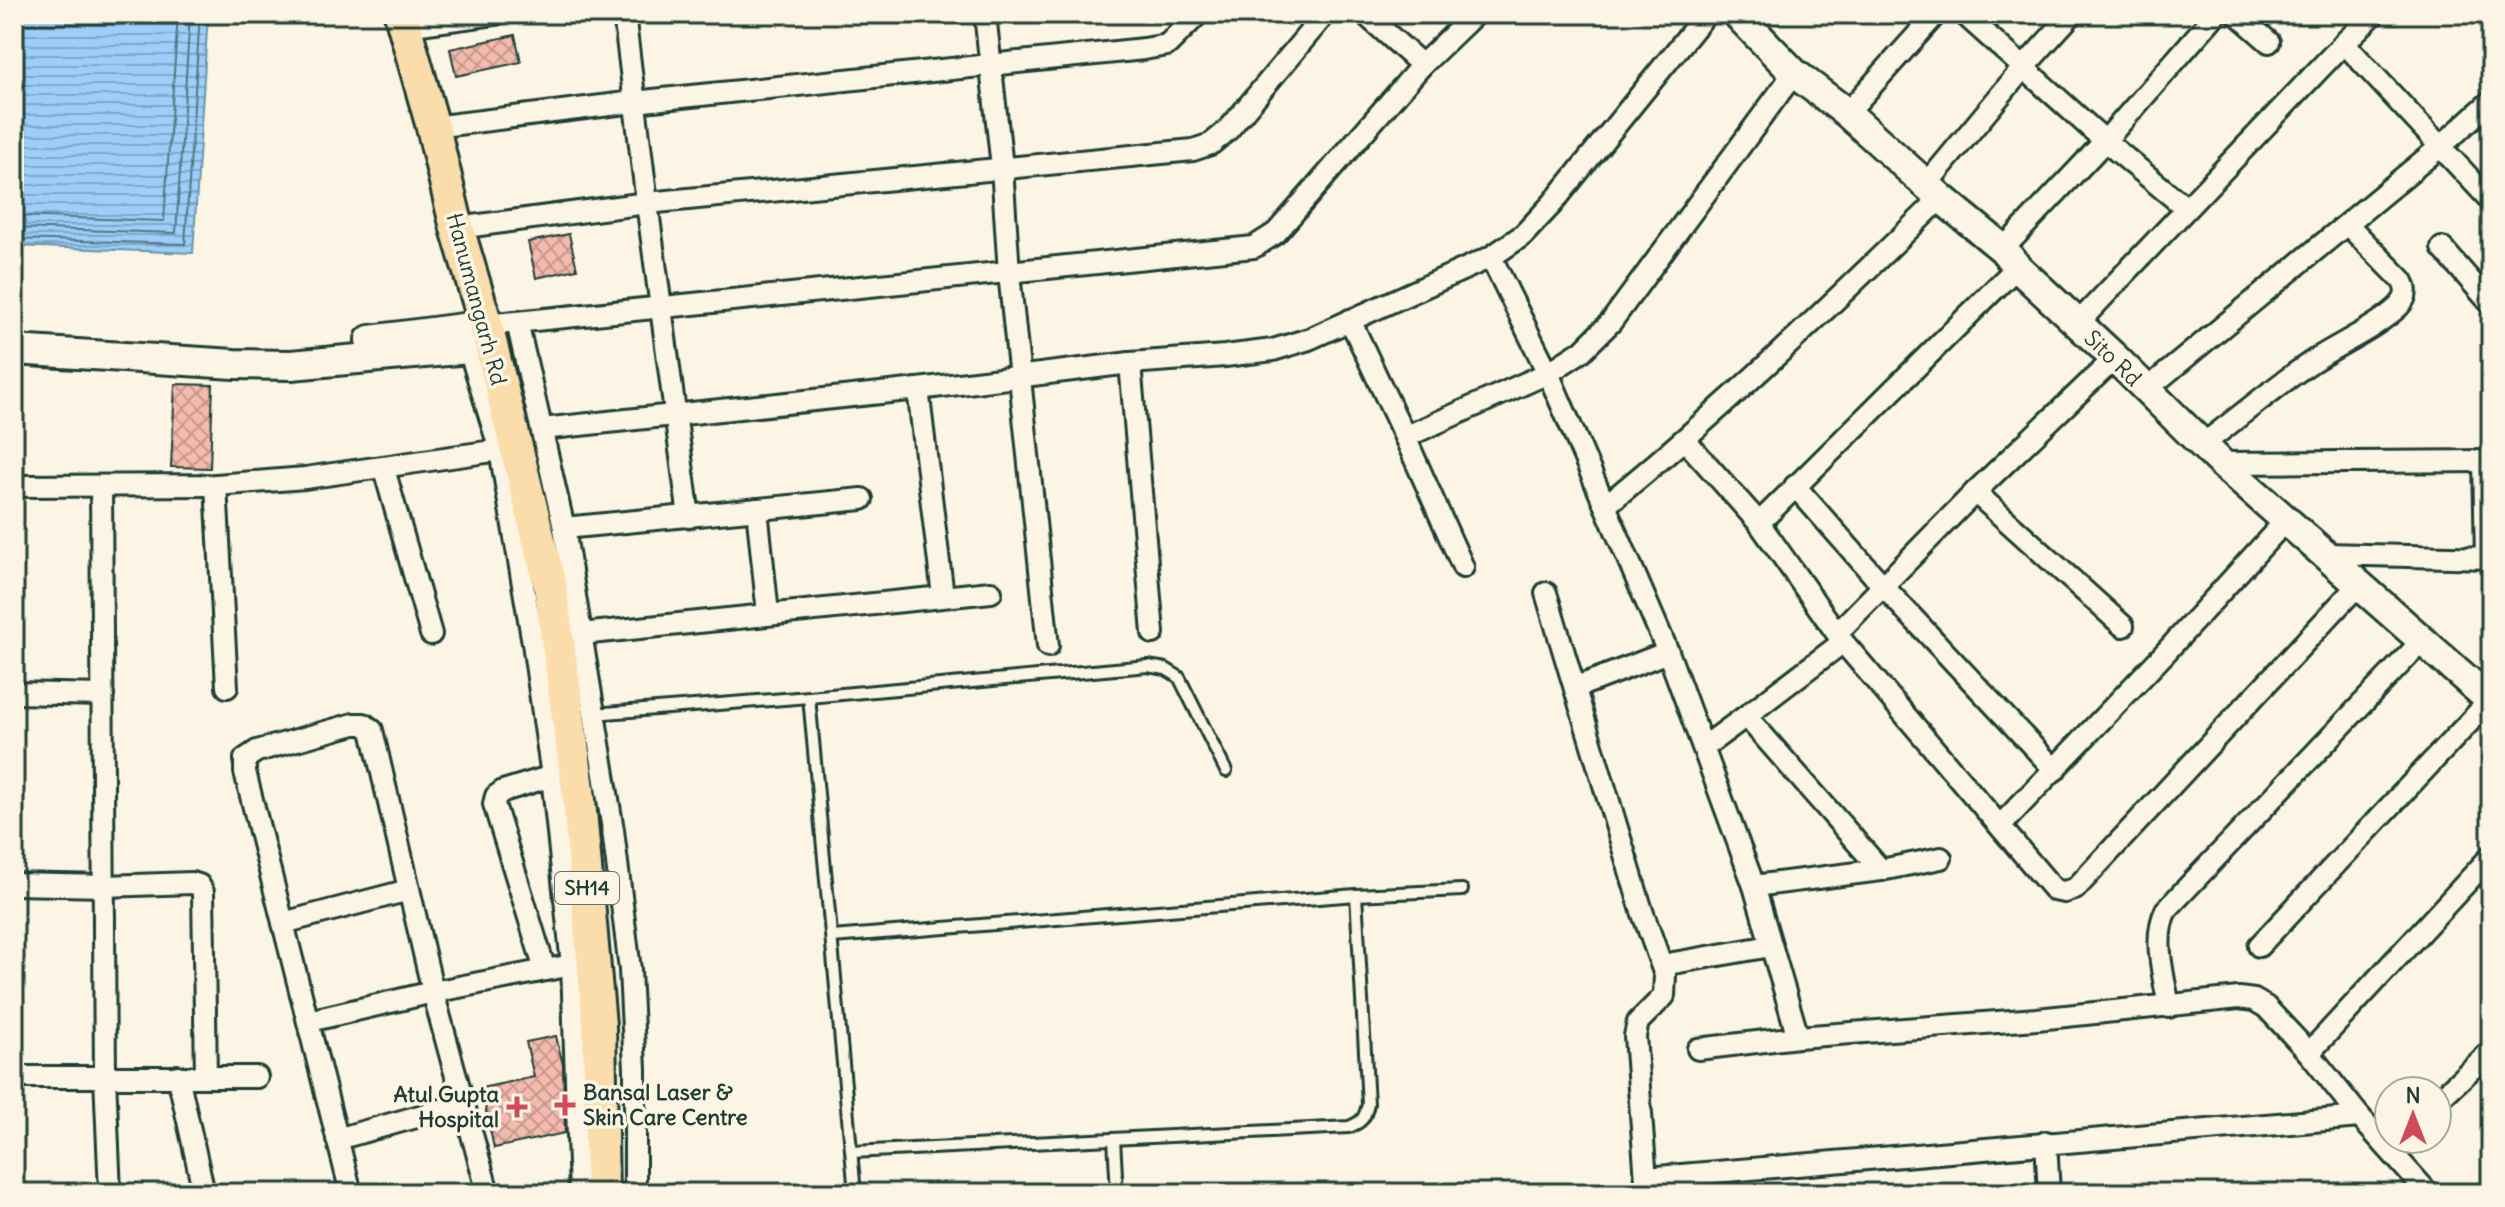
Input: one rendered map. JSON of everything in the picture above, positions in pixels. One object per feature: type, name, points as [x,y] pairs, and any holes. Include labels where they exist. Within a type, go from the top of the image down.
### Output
[{"type":"main road","name":"Sito Rd","points":[[1737,14],[1794,73],[1847,113],[2010,258],[2212,454],[2490,701]]},
{"type":"main road","name":"Hanumangarh Rd","points":[[403,20],[457,228],[477,336],[550,585],[578,789],[599,1025],[602,1193]]},
{"type":"main road","points":[[14,332],[234,346],[477,336]]},
{"type":"main road","points":[[14,350],[206,363],[291,365],[477,336]]},
{"type":"street","points":[[403,20],[495,14]]},
{"type":"street","points":[[624,14],[689,517]]},
{"type":"street","points":[[985,14],[1048,646]]},
{"type":"street","points":[[433,127],[634,102],[1167,45],[1198,14]]},
{"type":"street","points":[[457,228],[647,203],[1193,150],[1211,144],[1228,130],[1325,14]]},
{"type":"street","points":[[1365,14],[1422,65]]},
{"type":"street","points":[[580,1193],[572,965],[552,776],[533,643],[477,336],[517,322],[1254,247],[1276,233],[1422,65],[1475,14]]},
{"type":"street","points":[[542,429],[1130,363],[1273,350],[1309,339],[1491,257],[1523,235],[1552,204],[1706,14]]},
{"type":"street","points":[[1847,113],[1936,14]]},
{"type":"street","points":[[1964,14],[2105,141],[2186,208]]},
{"type":"street","points":[[1605,506],[1685,440],[1806,329],[1934,192],[2023,68],[2072,14]]},
{"type":"street","points":[[1759,523],[2010,258],[2105,141],[2216,14]]},
{"type":"street","points":[[2237,14],[2269,42]]},
{"type":"street","points":[[2078,323],[2374,14]]},
{"type":"street","points":[[2344,43],[2491,201]]},
{"type":"street","points":[[1405,437],[1548,373],[1582,351],[1611,322],[1794,73]]},
{"type":"street","points":[[2146,390],[2440,147],[2491,101]]},
{"type":"street","points":[[2212,454],[2307,365],[2368,328],[2399,306],[2405,297],[2407,288],[2402,280],[2347,224]]},
{"type":"street","points":[[2442,248],[2491,304]]},
{"type":"street","points":[[1491,257],[1548,373],[1668,652],[1754,886],[1798,1037]]},
{"type":"street","points":[[1350,320],[1463,567]]},
{"type":"street","points":[[517,322],[564,528],[613,830],[630,970],[635,1069],[635,1193]]},
{"type":"street","points":[[1704,747],[1840,637],[1882,585],[2115,358]]},
{"type":"street","points":[[1130,363],[1153,633]]},
{"type":"street","points":[[918,389],[943,596]]},
{"type":"street","points":[[1685,440],[1759,523],[1840,637],[2054,890],[2064,892],[2075,889],[2359,584]]},
{"type":"street","points":[[14,486],[216,485],[384,469],[500,450]]},
{"type":"street","points":[[2212,454],[2488,461],[2489,558],[2325,554]]},
{"type":"street","points":[[384,469],[431,634]]},
{"type":"street","points":[[216,485],[227,687]]},
{"type":"street","points":[[101,486],[105,1077],[110,1193]]},
{"type":"street","points":[[1795,486],[1882,585],[2055,770]]},
{"type":"street","points":[[1975,492],[2123,626]]},
{"type":"street","points":[[564,528],[862,499]]},
{"type":"street","points":[[757,509],[768,614]]},
{"type":"street","points":[[2001,825],[2287,519]]},
{"type":"street","points":[[581,634],[991,592]]},
{"type":"street","points":[[1546,593],[1577,687],[1615,823],[1665,975],[1664,996],[1638,1022],[1635,1036],[1646,1185],[2046,1142],[2360,1117]]},
{"type":"street","points":[[2169,1007],[2159,940],[2159,923],[2166,910],[2421,642]]},
{"type":"street","points":[[1577,687],[1668,652]]},
{"type":"street","points":[[14,693],[103,695]]},
{"type":"street","points":[[2259,946],[2490,701]]},
{"type":"street","points":[[1746,716],[1881,870]]},
{"type":"street","points":[[351,1193],[245,772],[245,759],[257,751],[354,724],[364,724],[372,730],[433,992],[488,1193]]},
{"type":"street","points":[[545,970],[494,804],[496,796],[503,791],[552,776]]},
{"type":"street","points":[[2309,1053],[2491,856]]},
{"type":"street","points":[[1754,886],[1881,870],[1941,858]]},
{"type":"street","points":[[14,884],[199,885],[203,892],[206,1076]]},
{"type":"street","points":[[283,923],[409,890]]},
{"type":"street","points":[[1662,965],[1771,946]]},
{"type":"street","points":[[309,1021],[433,992],[572,965]]},
{"type":"street","points":[[1698,1049],[1798,1037],[2169,1007],[2239,998],[2254,1000],[2266,1007],[2309,1053],[2360,1117],[2373,1125]]},
{"type":"street","points":[[2453,1086],[2491,1051]]},
{"type":"street","points":[[178,1076],[204,1193]]},
{"type":"street","points":[[14,1077],[257,1077]]},
{"type":"street","points":[[337,1139],[463,1104]]},
{"type":"street","points":[[2046,1142],[2049,1193]]},
{"type":"street","points":[[2400,1155],[2428,1193]]},
{"type":"lane","points":[[593,714],[1148,666],[1166,669],[1179,677],[1226,771]]},
{"type":"lane","points":[[809,697],[855,1193]]},
{"type":"lane","points":[[832,937],[1356,895],[1462,890]]},
{"type":"lane","points":[[852,1152],[1349,1127],[1359,1123],[1365,1116],[1368,1104],[1356,895]]},
{"type":"lane","points":[[1114,1139],[1117,1193]]},
{"type":"water","points":[[14,14],[208,14],[193,253],[14,246]]},
{"type":"building","points":[[515,35],[521,62],[456,76],[450,49]]},
{"type":"building","points":[[569,234],[577,269],[536,278],[528,242]]},
{"type":"building","points":[[175,384],[213,385],[210,468],[171,467]]},
{"type":"building","points":[[556,1036],[563,1065],[565,1133],[494,1148],[481,1088],[534,1077],[526,1042]]},
{"type":"place","name":"Bansal Laser & Skin Care Centre","points":[[565,1105]]},
{"type":"place","name":"Atul Gupta Hospital","points":[[517,1107]]}]
